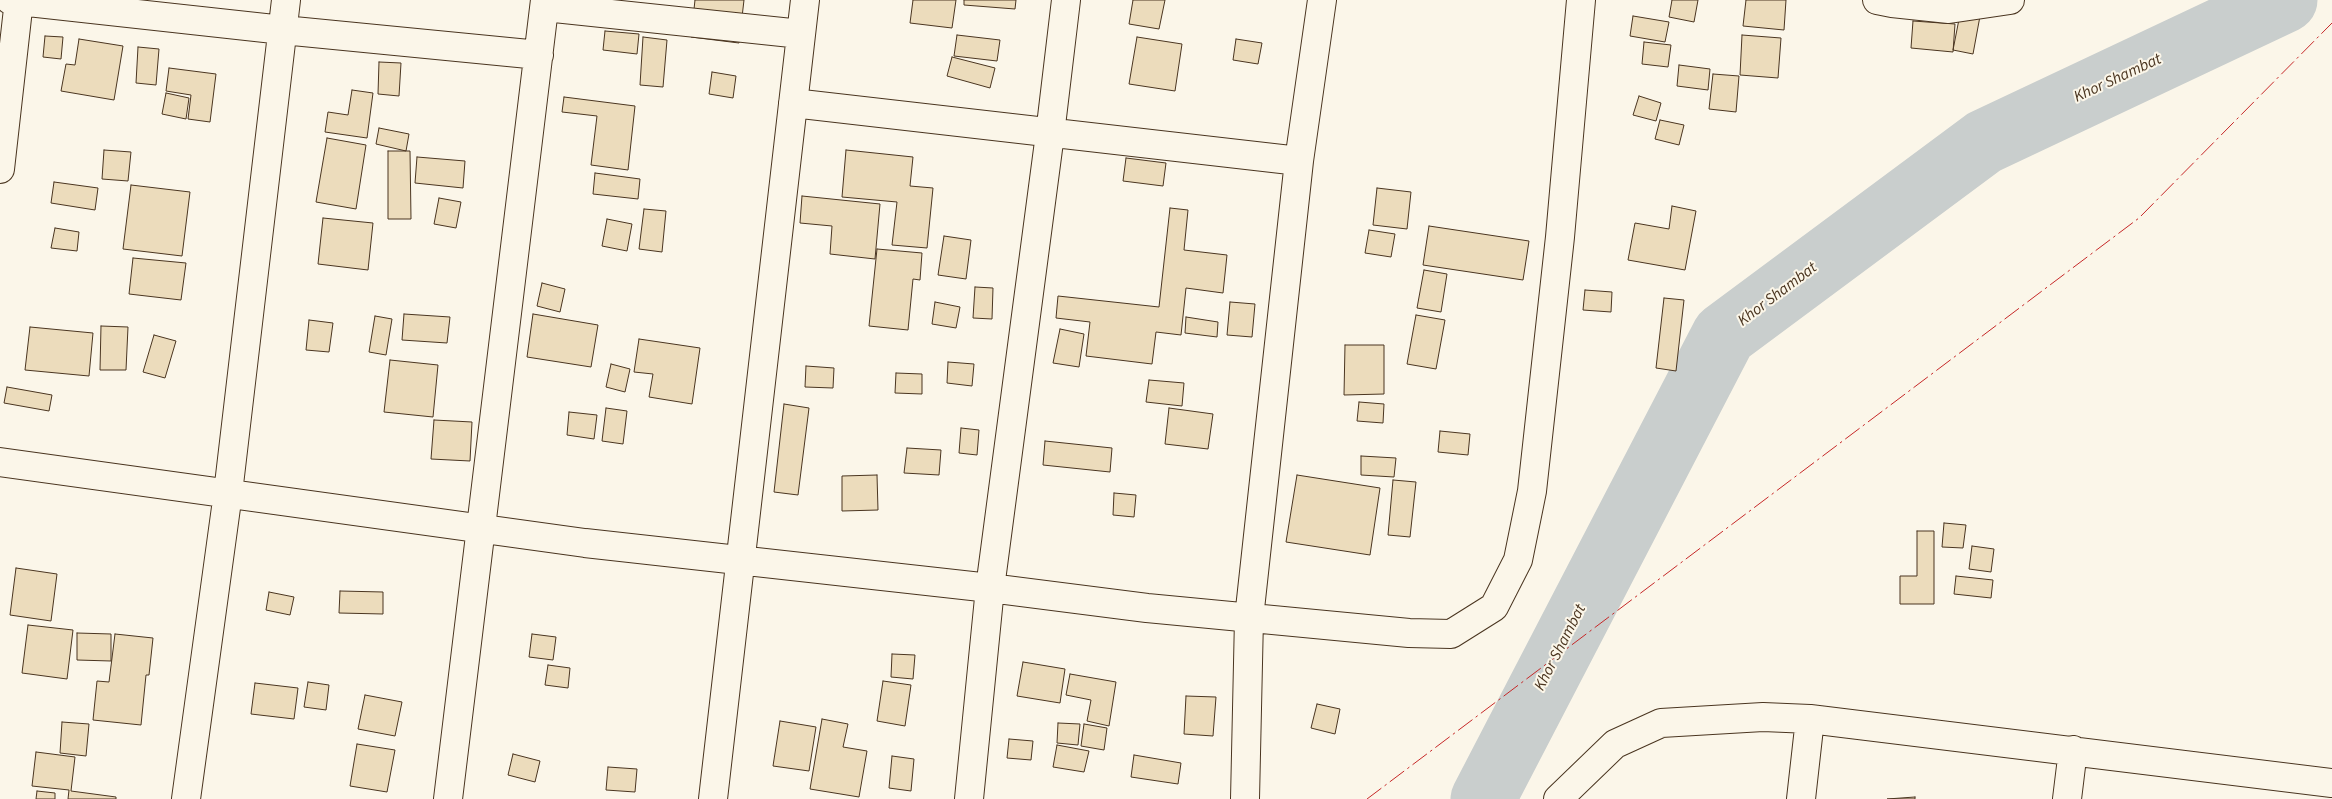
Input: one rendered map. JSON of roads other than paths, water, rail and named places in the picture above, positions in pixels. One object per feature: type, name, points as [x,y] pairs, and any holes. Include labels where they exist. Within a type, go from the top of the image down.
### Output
[{"type":"street","points":[[0,169],[16,0],[283,30],[539,55]]},
{"type":"street","points":[[186,799],[228,493],[286,0]]},
{"type":"street","points":[[713,799],[739,560],[805,0]]},
{"type":"street","points":[[969,799],[990,588],[1066,0]]},
{"type":"street","points":[[1245,799],[1249,618],[1299,161],[1322,0]]},
{"type":"street","points":[[0,462],[585,543],[990,588],[1147,608],[1409,633],[1451,634],[1494,607],[1518,560],[1532,491],[1560,237],[1581,0]]},
{"type":"street","points":[[1877,0],[1892,4],[1949,8],[2010,0]]},
{"type":"street","points":[[448,799],[545,3],[801,34]]},
{"type":"street","points":[[793,103],[1050,134],[1299,161]]},
{"type":"street","points":[[1558,799],[1615,744],[1661,724],[1763,717],[1810,719],[2332,783]]},
{"type":"street","points":[[1801,799],[1810,719]]},
{"type":"street","points":[[2067,799],[2073,750]]},
{"type":"waterway","name":"Khor Shambat","points":[[1483,799],[1724,335],[1984,142],[2285,0]]}]
